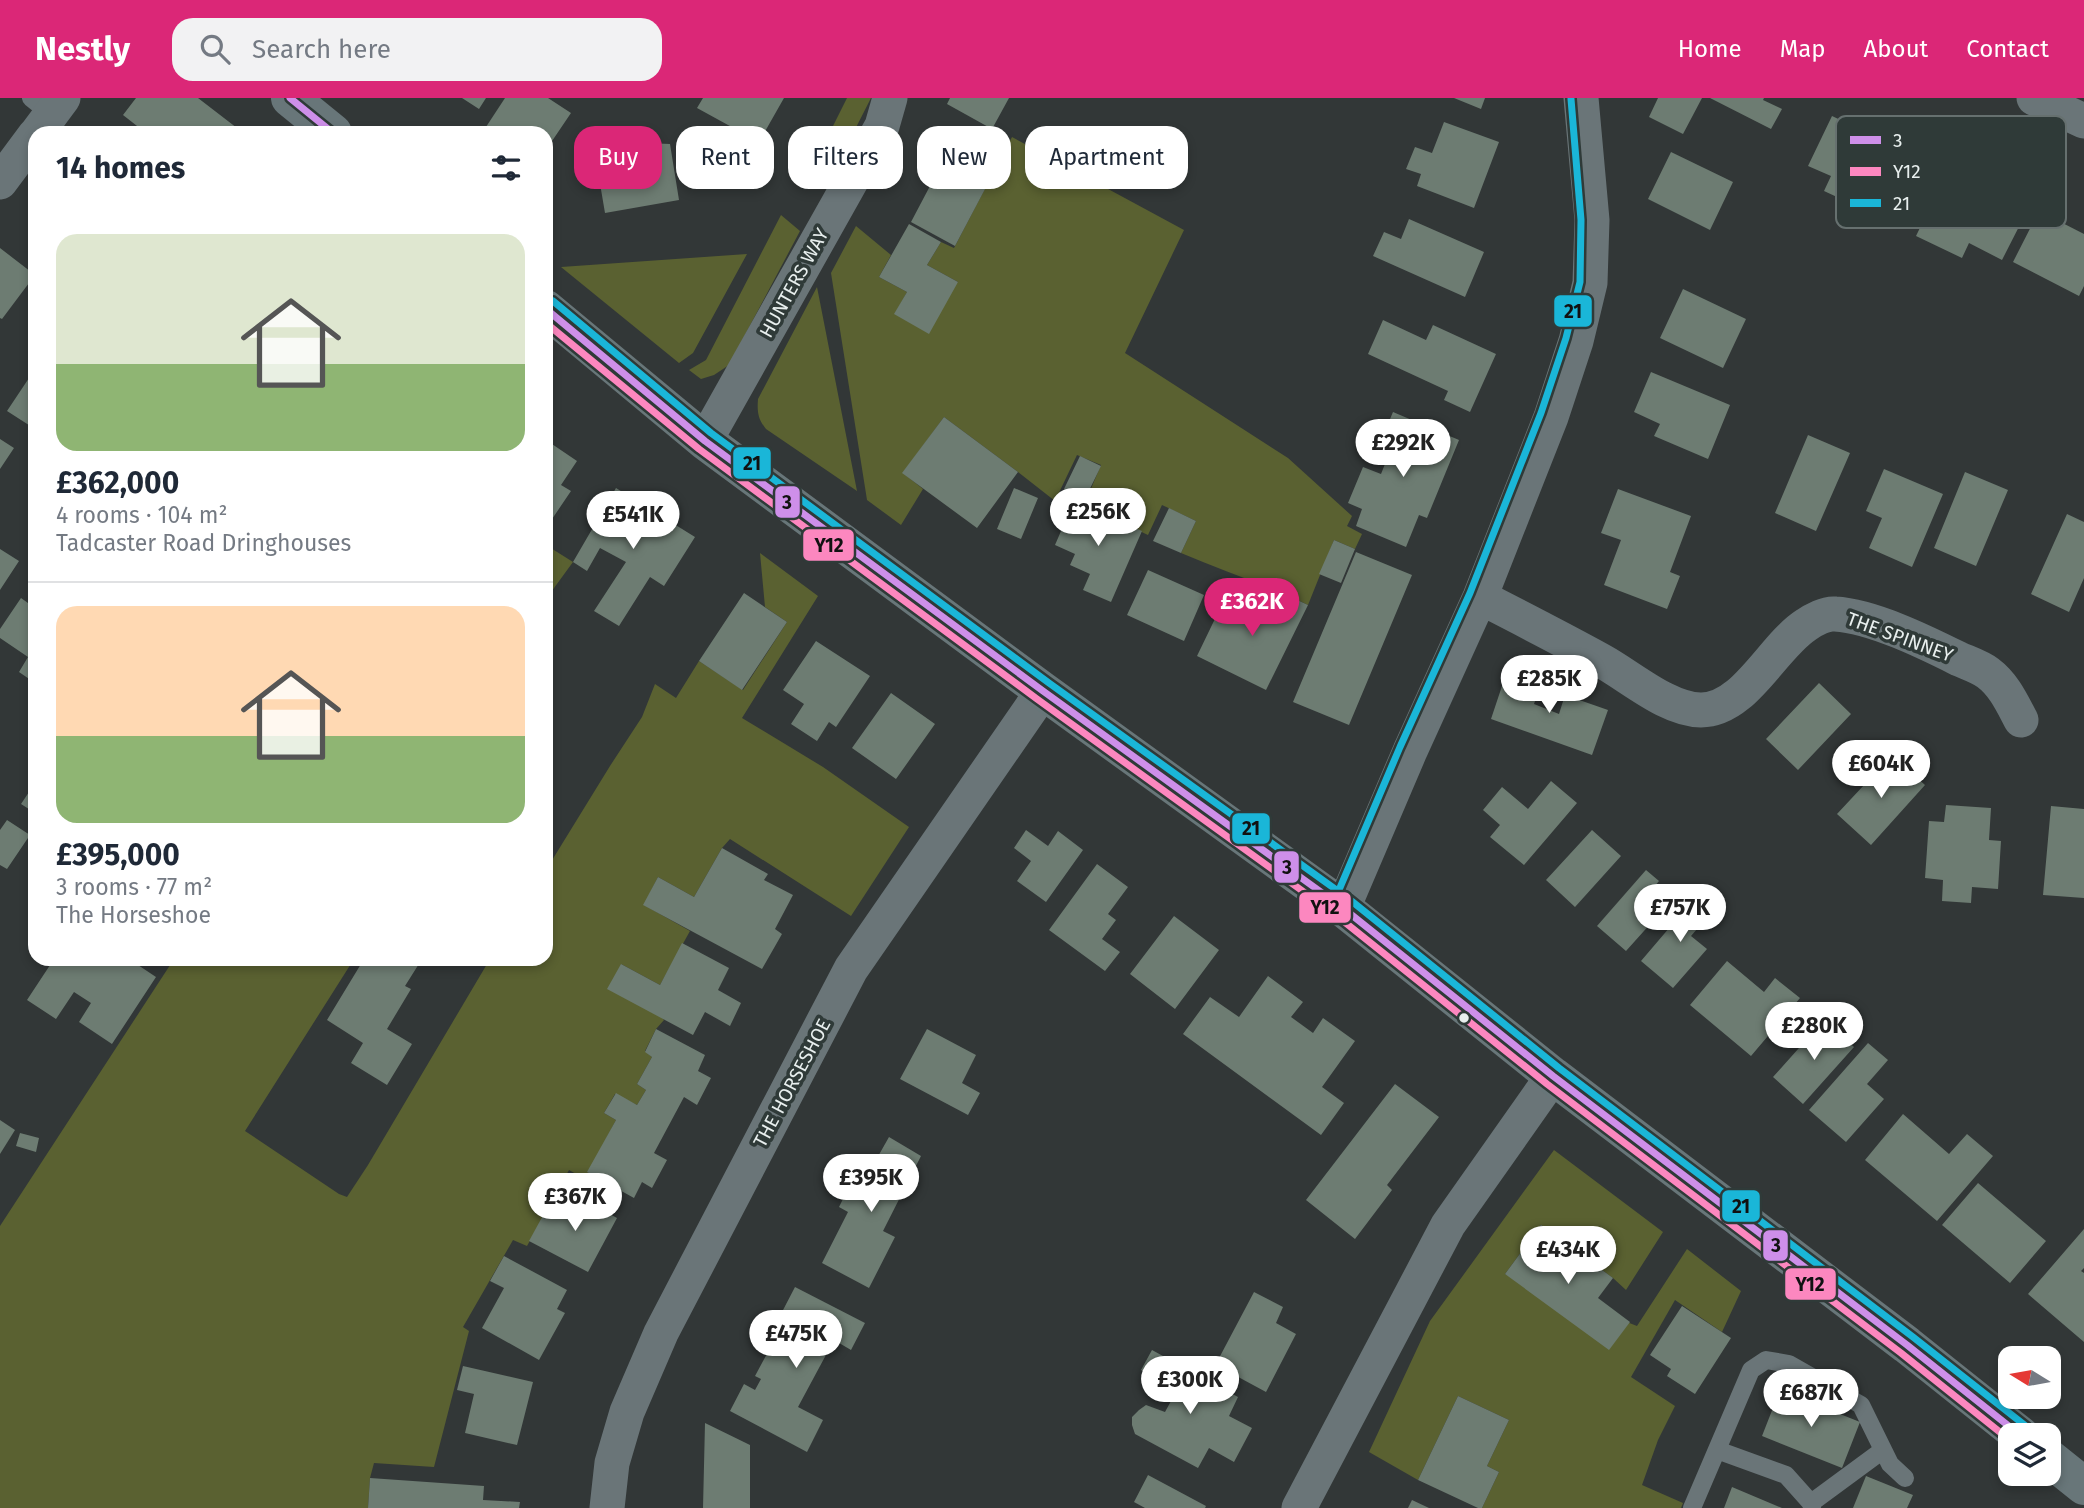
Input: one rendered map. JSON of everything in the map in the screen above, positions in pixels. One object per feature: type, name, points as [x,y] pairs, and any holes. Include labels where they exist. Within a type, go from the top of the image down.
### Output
[{"type":"main road","points":[[290,98],[324,126]]},
{"type":"main road","points":[[553,315],[705,441],[1343,908],[1553,1076],[1907,1345],[2005,1423]]},
{"type":"main road","points":[[2061,1468],[2084,1486]]},
{"type":"street","points":[[1343,908],[1405,762],[1480,597],[1551,417],[1576,341],[1590,283],[1592,220],[1581,98]]},
{"type":"street","points":[[2034,98],[2084,121]]},
{"type":"street","name":"HUNTERS WAY","points":[[705,441],[890,107]]},
{"type":"street","points":[[0,182],[28,139]]},
{"type":"street","name":"THE SPINNEY","points":[[1480,597],[1576,646],[1666,700],[1686,708],[1703,710],[1720,706],[1736,697],[1791,636],[1807,624],[1831,613],[1860,617],[1928,644],[1988,673],[2006,692],[2021,720]]},
{"type":"street","name":"THE HORSESHOE","points":[[607,1508],[612,1463],[627,1412],[661,1334],[851,969],[1043,691]]},
{"type":"street","points":[[1299,1508],[1448,1225],[1553,1076]]},
{"type":"lane","points":[[1692,1508],[1751,1370],[1766,1360],[1789,1364],[1861,1405],[1890,1464],[1905,1478]]},
{"type":"lane","points":[[1717,1450],[1786,1475],[1812,1505],[1883,1450]]},
{"type":"green space","points":[[847,98],[871,98],[857,126],[833,126]]},
{"type":"green space","points":[[1012,137],[1025,144],[1025,189],[1108,189],[1184,230],[1125,353],[1288,458],[1352,516],[1347,526],[1362,534],[1355,549],[1334,540],[1308,605],[1181,553],[1196,521],[1162,505],[1148,535],[1084,505],[1101,465],[1077,455],[1055,501],[944,417],[903,473],[923,489],[901,525],[867,500],[831,273],[856,226],[891,255],[879,277],[907,292],[895,314],[958,282],[927,265],[941,242],[954,248],[985,189],[1011,189]]},
{"type":"green space","points":[[781,215],[800,231],[729,365],[714,375],[701,379],[689,370],[706,360]]},
{"type":"green space","points":[[747,254],[693,353],[679,363],[561,267]]},
{"type":"green space","points":[[817,287],[857,491],[766,429],[759,415],[758,399]]},
{"type":"green space","points":[[553,549],[573,562],[553,589]]},
{"type":"green space","points":[[760,553],[818,596],[742,718],[823,767],[909,827],[851,916],[730,839],[694,897],[658,877],[644,905],[690,931],[660,985],[621,964],[664,1020],[656,1029],[645,1051],[652,1057],[637,1084],[646,1090],[637,1105],[615,1094],[604,1113],[616,1120],[585,1179],[569,1170],[527,1246],[513,1240],[463,1327],[469,1331],[434,1467],[374,1463],[368,1508],[0,1508],[0,1226],[169,966],[350,966],[245,1131],[347,1197],[486,966],[553,966],[553,859],[642,717],[655,684],[676,698],[699,661],[743,690],[787,622],[765,607]]},
{"type":"green space","points":[[1554,1150],[1663,1232],[1626,1290],[1541,1225],[1505,1274],[1637,1326],[1687,1249],[1741,1291],[1722,1332],[1675,1300],[1631,1377],[1675,1406],[1658,1440],[1642,1485],[1683,1503],[1681,1508],[1482,1508],[1499,1472],[1487,1466],[1509,1420],[1458,1396],[1418,1480],[1369,1452],[1430,1321]]},
{"type":"building","points":[[136,98],[198,98],[234,126],[137,126],[123,115]]},
{"type":"building","points":[[462,98],[486,98],[479,109]]},
{"type":"building","points":[[505,98],[548,98],[571,113],[553,140],[553,126],[487,126]]},
{"type":"building","points":[[703,98],[784,98],[768,126],[730,126],[697,108]]},
{"type":"building","points":[[950,98],[1009,98],[994,126],[987,126],[947,104]]},
{"type":"building","points":[[1454,98],[1485,98],[1481,109]]},
{"type":"building","points":[[1658,98],[1702,98],[1683,134],[1649,117]]},
{"type":"building","points":[[1710,98],[1764,98],[1763,100],[1782,109],[1771,129]]},
{"type":"building","points":[[1832,116],[1836,118],[1836,197],[1824,191],[1831,176],[1808,166]]},
{"type":"building","points":[[1444,122],[1499,142],[1474,208],[1417,186],[1421,174],[1406,169],[1415,147],[1432,153]]},
{"type":"building","points":[[662,144],[670,144],[679,200],[605,213],[601,189],[662,189]]},
{"type":"building","points":[[1671,152],[1733,182],[1710,230],[1648,199]]},
{"type":"building","points":[[928,189],[985,189],[955,246],[911,222]]},
{"type":"building","points":[[1409,219],[1484,252],[1465,297],[1373,256],[1384,232],[1401,239]]},
{"type":"building","points":[[909,224],[941,242],[927,265],[958,282],[929,334],[894,314],[907,292],[879,277]]},
{"type":"building","points":[[2066,225],[2084,234],[2084,286],[2079,296],[2013,262],[2030,228],[2066,228]]},
{"type":"building","points":[[1920,228],[2018,228],[2002,260],[1969,243],[1962,258],[1916,236]]},
{"type":"building","points":[[0,248],[28,270],[28,284],[2,319]]},
{"type":"building","points":[[1683,289],[1746,319],[1723,368],[1660,338]]},
{"type":"building","points":[[1383,320],[1426,340],[1433,325],[1496,354],[1470,412],[1444,400],[1448,391],[1368,354]]},
{"type":"building","points":[[1651,372],[1730,405],[1708,459],[1654,436],[1660,424],[1634,412]]},
{"type":"building","points":[[28,380],[28,424],[7,411]]},
{"type":"building","points":[[1393,412],[1459,440],[1427,518],[1419,515],[1406,547],[1356,526],[1362,509],[1348,503],[1363,467],[1381,474],[1389,454],[1377,450]]},
{"type":"building","points":[[944,417],[1018,472],[977,528],[902,473]]},
{"type":"building","points":[[1808,435],[1850,453],[1816,531],[1775,513]]},
{"type":"building","points":[[0,439],[14,448],[0,469]]},
{"type":"building","points":[[553,445],[577,461],[561,485],[571,491],[553,518]]},
{"type":"building","points":[[1080,456],[1101,466],[1085,499],[1064,489]]},
{"type":"building","points":[[1884,469],[1943,494],[1912,567],[1869,548],[1882,518],[1866,511]]},
{"type":"building","points":[[1965,472],[2008,490],[1976,566],[1934,548]]},
{"type":"building","points":[[616,488],[695,537],[664,586],[650,577],[619,626],[594,611],[626,562],[600,548],[587,571],[573,562]]},
{"type":"building","points":[[1014,488],[1038,498],[1021,539],[997,529]]},
{"type":"building","points":[[1618,489],[1691,516],[1670,572],[1680,576],[1667,609],[1604,585],[1621,540],[1601,533]]},
{"type":"building","points":[[1074,501],[1142,531],[1111,602],[1083,590],[1090,574],[1070,565],[1075,554],[1055,545]]},
{"type":"building","points":[[1169,508],[1196,521],[1181,553],[1153,541]]},
{"type":"building","points":[[2067,514],[2084,522],[2084,578],[2069,612],[2031,594]]},
{"type":"building","points":[[1334,540],[1355,549],[1341,583],[1319,574]]},
{"type":"building","points":[[0,549],[19,561],[0,590]]},
{"type":"building","points":[[1356,552],[1412,575],[1349,725],[1293,702]]},
{"type":"building","points":[[1148,570],[1204,595],[1184,641],[1127,615]]},
{"type":"building","points":[[1278,591],[1308,605],[1266,690],[1197,656],[1226,596],[1266,616]]},
{"type":"building","points":[[744,593],[787,622],[742,690],[699,661]]},
{"type":"building","points":[[21,598],[28,603],[28,657],[0,638],[0,629]]},
{"type":"building","points":[[816,641],[870,676],[836,727],[829,722],[817,741],[791,724],[804,704],[783,690]]},
{"type":"building","points":[[28,657],[28,678],[19,672]]},
{"type":"building","points":[[1524,667],[1544,675],[1534,704],[1559,714],[1565,695],[1608,710],[1592,755],[1491,719],[1504,680],[1517,685]]},
{"type":"building","points":[[1819,683],[1851,714],[1798,770],[1766,739]]},
{"type":"building","points":[[891,693],[935,724],[896,779],[852,748]]},
{"type":"building","points":[[1892,755],[1925,785],[1871,845],[1837,814]]},
{"type":"building","points":[[1551,781],[1577,803],[1524,865],[1490,837],[1500,825],[1483,810],[1502,787],[1528,809]]},
{"type":"building","points":[[28,794],[28,808],[21,804]]},
{"type":"building","points":[[1946,805],[1991,808],[1989,840],[2001,841],[1998,889],[1972,887],[1971,903],[1942,901],[1943,880],[1925,878],[1929,821],[1944,822]]},
{"type":"building","points":[[2051,806],[2084,809],[2084,898],[2043,895]]},
{"type":"building","points":[[7,820],[28,834],[28,838],[7,869],[0,865],[0,830]]},
{"type":"building","points":[[1026,830],[1048,846],[1058,831],[1083,850],[1046,902],[1017,881],[1031,861],[1014,848]]},
{"type":"building","points":[[1592,830],[1621,856],[1575,907],[1546,880]]},
{"type":"building","points":[[722,848],[768,874],[764,880],[793,895],[775,929],[782,934],[762,969],[643,905],[658,877],[694,897]]},
{"type":"building","points":[[1097,864],[1128,887],[1108,914],[1116,920],[1102,939],[1120,952],[1105,971],[1049,930]]},
{"type":"building","points":[[1646,870],[1659,881],[1645,898],[1661,912],[1626,951],[1597,926]]},
{"type":"building","points":[[1699,893],[1715,908],[1691,936],[1707,949],[1673,988],[1641,961]]},
{"type":"building","points":[[1174,916],[1219,950],[1175,1009],[1130,974]]},
{"type":"building","points":[[682,943],[729,968],[718,990],[741,1003],[730,1026],[705,1012],[693,1035],[607,989],[621,964],[660,985]]},
{"type":"building","points":[[1727,961],[1764,992],[1775,978],[1800,998],[1751,1056],[1690,1005]]},
{"type":"building","points":[[49,966],[140,966],[156,977],[112,1044],[79,1022],[91,1003],[74,992],[56,1019],[27,1000]]},
{"type":"building","points":[[360,966],[418,966],[405,986],[411,989],[387,1029],[412,1044],[387,1085],[351,1063],[363,1043],[327,1020]]},
{"type":"building","points":[[1268,976],[1303,1002],[1291,1017],[1313,1033],[1323,1018],[1355,1041],[1322,1087],[1344,1103],[1321,1135],[1183,1034],[1210,997],[1239,1017]]},
{"type":"building","points":[[1824,1020],[1854,1047],[1803,1104],[1773,1077]]},
{"type":"building","points":[[656,1029],[705,1055],[698,1071],[711,1078],[697,1105],[684,1097],[654,1153],[667,1160],[652,1188],[642,1182],[634,1198],[587,1172],[616,1120],[604,1113],[616,1093],[637,1105],[646,1090],[637,1084],[652,1057],[645,1052]]},
{"type":"building","points":[[927,1029],[976,1055],[962,1083],[980,1093],[968,1115],[900,1079]]},
{"type":"building","points":[[1868,1043],[1888,1060],[1867,1084],[1884,1099],[1846,1142],[1809,1110]]},
{"type":"building","points":[[1395,1084],[1439,1117],[1387,1185],[1392,1190],[1355,1239],[1306,1200]]},
{"type":"building","points":[[1903,1114],[1949,1154],[1967,1134],[1993,1156],[1937,1221],[1865,1160]]},
{"type":"building","points":[[0,1120],[15,1130],[0,1154]]},
{"type":"building","points":[[20,1133],[39,1138],[36,1152],[16,1146]]},
{"type":"building","points":[[889,1137],[921,1156],[883,1231],[895,1237],[869,1288],[822,1263],[848,1212],[839,1207],[850,1185],[863,1162],[872,1167]]},
{"type":"building","points":[[1978,1183],[2046,1241],[2010,1283],[1942,1225]]},
{"type":"building","points":[[575,1195],[617,1218],[588,1272],[529,1241],[546,1210],[563,1219]]},
{"type":"building","points":[[1541,1225],[1613,1278],[1598,1298],[1630,1322],[1609,1350],[1505,1274]]},
{"type":"building","points":[[2084,1229],[2084,1268],[2081,1271],[2084,1273],[2084,1342],[2028,1294]]},
{"type":"building","points":[[504,1256],[567,1290],[557,1309],[565,1313],[539,1360],[482,1328],[504,1288],[490,1281]]},
{"type":"building","points":[[795,1287],[865,1323],[851,1350],[834,1340],[798,1407],[823,1420],[807,1452],[730,1411],[744,1384],[755,1390],[761,1379],[755,1376],[769,1350],[776,1354],[794,1318],[782,1312]]},
{"type":"building","points":[[1254,1292],[1283,1307],[1276,1323],[1296,1334],[1266,1392],[1229,1372],[1231,1368],[1218,1360]]},
{"type":"building","points":[[1682,1306],[1731,1338],[1695,1394],[1667,1376],[1671,1369],[1650,1355]]},
{"type":"building","points":[[1152,1350],[1238,1397],[1229,1416],[1252,1428],[1234,1462],[1209,1448],[1198,1468],[1135,1434],[1132,1417],[1146,1405],[1165,1412],[1177,1390],[1141,1370]]},
{"type":"building","points":[[463,1366],[533,1382],[517,1445],[465,1433],[474,1394],[457,1390]]},
{"type":"building","points":[[1780,1390],[1860,1422],[1842,1468],[1762,1436]]},
{"type":"building","points":[[1458,1396],[1509,1420],[1487,1466],[1499,1472],[1482,1508],[1418,1480]]},
{"type":"building","points":[[705,1423],[750,1445],[750,1508],[703,1508]]},
{"type":"building","points":[[1148,1475],[1206,1506],[1205,1508],[1145,1508],[1134,1502]]},
{"type":"building","points":[[1866,1476],[1913,1495],[1907,1508],[1853,1508]]},
{"type":"building","points":[[370,1478],[484,1486],[483,1500],[520,1502],[519,1508],[368,1508]]},
{"type":"building","points":[[1732,1487],[1782,1508],[1724,1508]]},
{"type":"building","points":[[1412,1500],[1429,1508],[1408,1508]]},
{"type":"transit line","name":"3","points":[[290,98],[324,126]]},
{"type":"transit line","name":"21","points":[[1333,904],[1470,593],[1541,413],[1566,338],[1580,282],[1581,220],[1571,99]]},
{"type":"transit line","name":"21","points":[[553,301],[711,433],[1049,683],[1349,899],[1559,1068],[2022,1423]]},
{"type":"transit line","name":"3","points":[[553,315],[705,441],[1343,908],[1553,1076],[1907,1345],[2005,1423]]},
{"type":"transit line","name":"Y12","points":[[553,329],[699,449],[1337,916],[1547,1084],[1901,1353],[1998,1431]]}]
